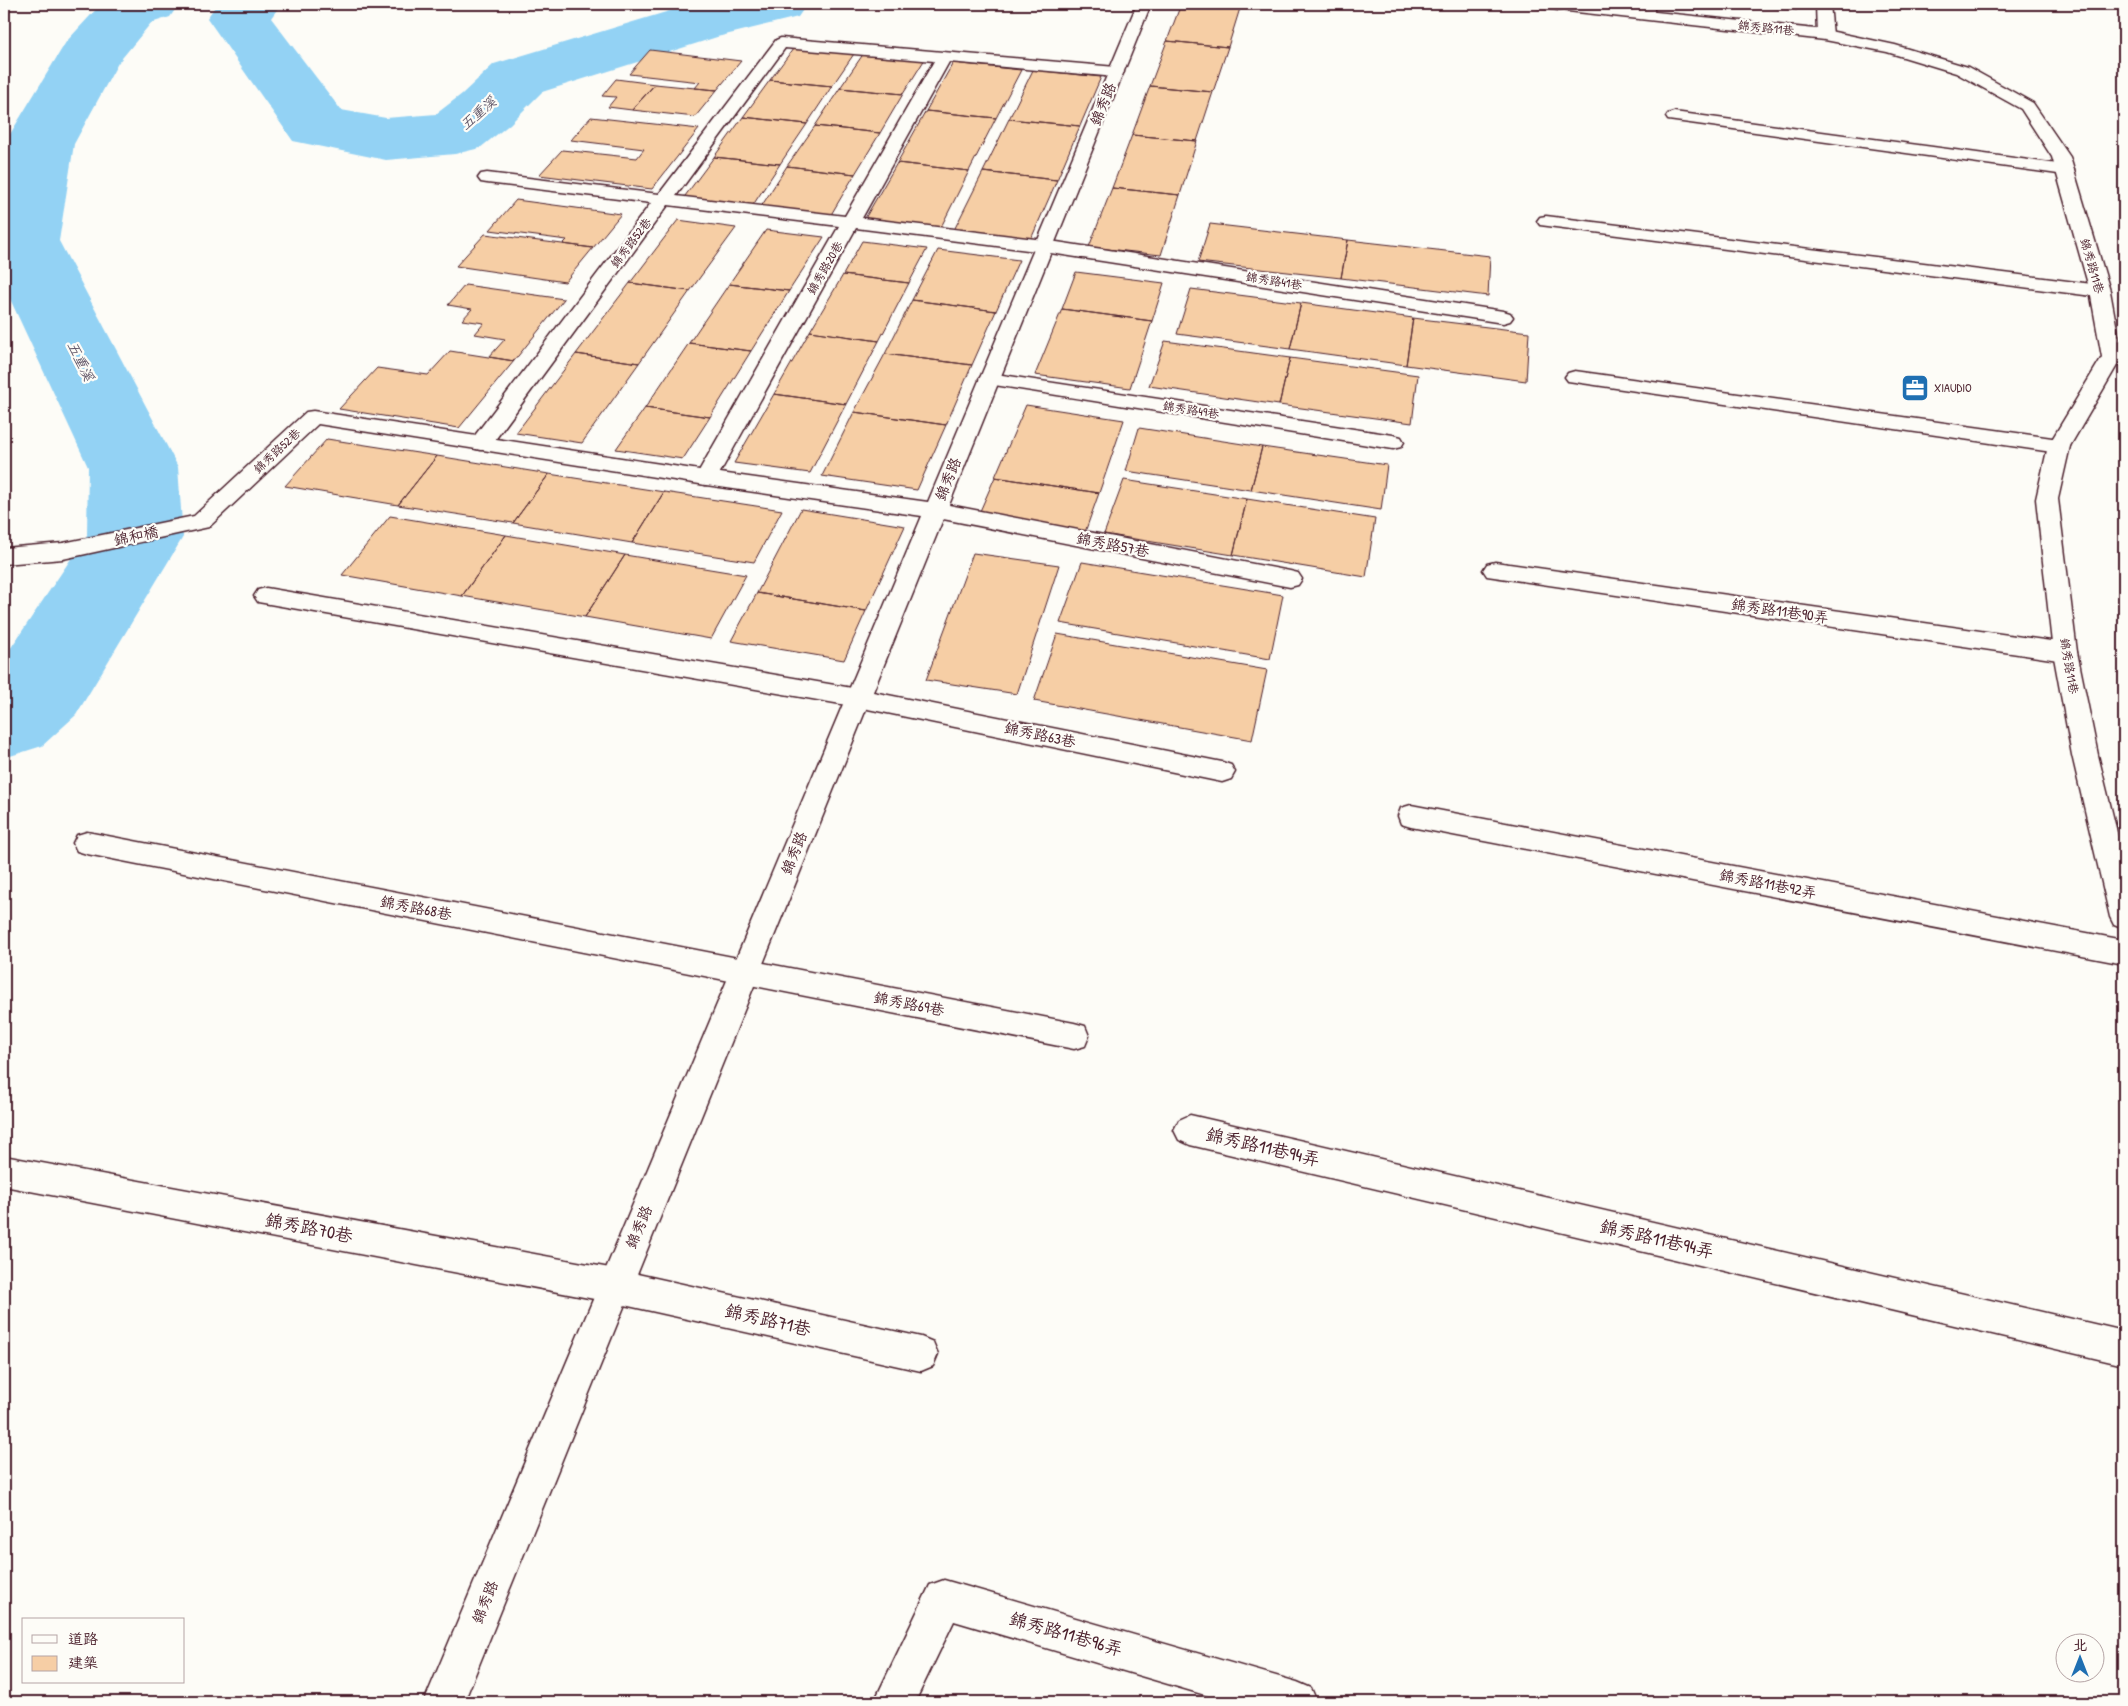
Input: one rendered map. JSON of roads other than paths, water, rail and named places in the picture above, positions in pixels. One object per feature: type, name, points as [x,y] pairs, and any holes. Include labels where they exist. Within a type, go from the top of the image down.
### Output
[{"type":"street","name":"錦秀路","points":[[444,1702],[1144,4]]},
{"type":"street","name":"錦秀路11巷","points":[[1541,4],[1647,10],[1826,35],[1890,48],[1962,70],[2027,106],[2061,157],[2100,292],[2112,357],[2059,446],[2047,498],[2065,652],[2085,755],[2124,917]]},
{"type":"street","points":[[1823,4],[1826,35]]},
{"type":"street","name":"錦秀路52巷","points":[[481,443],[781,43],[944,58]]},
{"type":"street","points":[[944,58],[1116,72]]},
{"type":"street","name":"錦秀路20巷","points":[[706,478],[944,58]]},
{"type":"street","points":[[1674,117],[2065,170]]},
{"type":"street","name":"錦秀路41巷","points":[[488,178],[850,224],[1044,246],[1504,317]]},
{"type":"street","points":[[1546,221],[2100,292]]},
{"type":"street","points":[[1575,377],[2059,446]]},
{"type":"street","name":"錦秀路49巷","points":[[989,379],[1393,442]]},
{"type":"street","name":"錦秀路52巷","points":[[176,528],[201,522],[313,417],[706,478],[935,510]]},
{"type":"street","name":"錦秀路57巷","points":[[935,510],[1290,579]]},
{"type":"street","name":"錦和橋","points":[[4,556],[63,551],[176,528]]},
{"type":"street","name":"錦秀路11巷90弄","points":[[1495,570],[2065,652]]},
{"type":"street","name":"錦秀路63巷","points":[[266,596],[858,698],[1222,772]]},
{"type":"street","name":"錦秀路11巷92弄","points":[[1411,816],[2124,952]]},
{"type":"street","name":"錦秀路68巷","points":[[87,843],[744,973]]},
{"type":"street","name":"錦秀路69巷","points":[[744,973],[1074,1036]]},
{"type":"street","name":"錦秀路11巷94弄","points":[[1190,1130],[2124,1348]]},
{"type":"street","name":"錦秀路70巷","points":[[4,1171],[615,1286]]},
{"type":"street","name":"錦秀路71巷","points":[[615,1286],[921,1354]]},
{"type":"street","name":"錦秀路11巷96弄","points":[[894,1702],[944,1599],[1297,1702]]},
{"type":"waterway","name":"五重溪","points":[[4,718],[39,688],[135,537],[133,467],[21,241],[39,144],[89,56],[129,10],[148,4]]},
{"type":"waterway","name":"五重溪","points":[[250,4],[238,18],[318,126],[386,139],[455,133],[486,109],[518,78],[698,22],[776,4]]},
{"type":"waterway","points":[[4,143],[39,144]]},
{"type":"place","name":"XIAUDIO","points":[[1915,388]]}]
